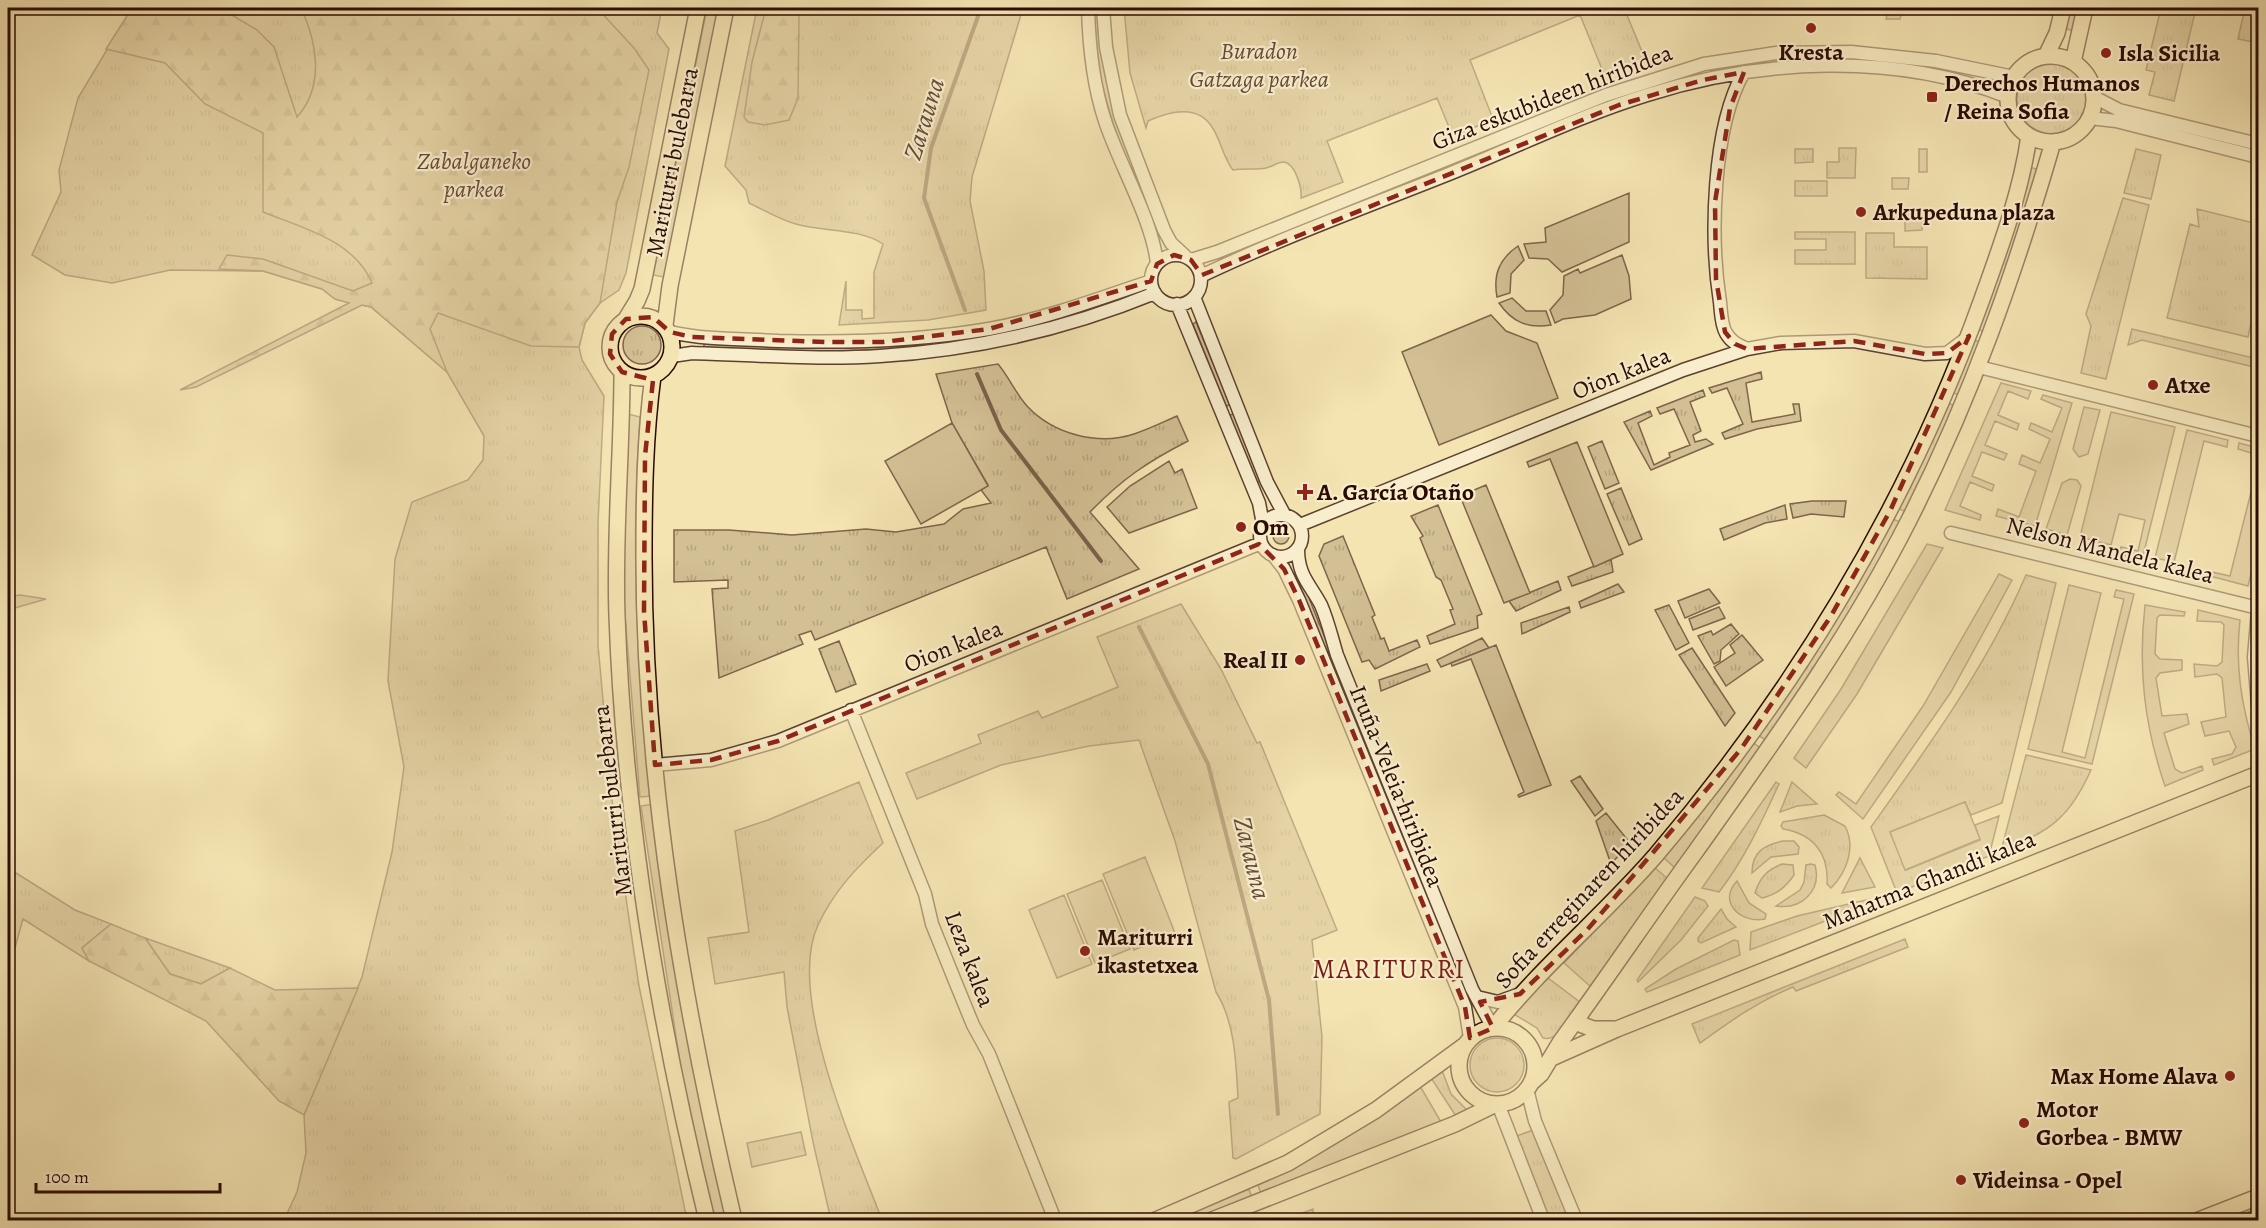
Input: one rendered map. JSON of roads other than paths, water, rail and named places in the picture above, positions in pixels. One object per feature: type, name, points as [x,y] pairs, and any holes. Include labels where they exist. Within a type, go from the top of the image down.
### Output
[{"type":"main road","name":"Mariturri bulebarra","points":[[626,319],[638,301],[642,289],[698,8]]},
{"type":"main road","name":"Mariturri bulebarra","points":[[667,329],[670,285],[726,8]]},
{"type":"main road","points":[[2046,56],[2057,33],[2063,8]]},
{"type":"main road","points":[[2073,62],[2085,8]]},
{"type":"main road","points":[[2046,56],[2060,57],[2073,62],[2088,76],[2094,97],[2090,118],[2074,136],[2053,142],[2029,136],[2013,120],[2008,98],[2014,77],[2022,67],[2046,56]]},
{"type":"main road","name":"Sofia erreginaren hiribidea","points":[[1492,1028],[1520,994],[1587,930],[1654,857],[1741,749],[1831,616],[1890,511],[1969,336],[2006,227],[2026,160],[2029,136]]},
{"type":"main road","name":"Sofia erreginaren hiribidea","points":[[1529,1086],[1554,1057],[1575,1022],[1761,758],[1847,630],[1909,520],[1979,367],[2029,226],[2053,142]]},
{"type":"main road","points":[[639,315],[653,317],[667,329],[673,344],[672,356],[668,364],[654,376],[643,378],[622,372],[615,364],[609,344],[612,334],[626,319],[639,315]]},
{"type":"main road","name":"Mariturri bulebarra","points":[[622,372],[616,550],[620,675],[628,766],[641,871],[663,1011],[707,1221]]},
{"type":"main road","name":"Mariturri bulebarra","points":[[654,376],[648,412],[643,514],[644,612],[655,765],[689,1005],[734,1221]]},
{"type":"main road","name":"Mahatma Ghandi kalea","points":[[1554,1057],[1617,1029],[2259,774]]},
{"type":"main road","name":"Mahatma Ghandi kalea","points":[[1575,1022],[1602,1030],[1617,1029]]},
{"type":"main road","points":[[1156,1221],[1252,1180],[1308,1151],[1376,1110],[1468,1041],[1492,1028],[1513,1032],[1529,1046],[1535,1064],[1529,1086],[1509,1102],[1497,1104],[1455,1124],[1212,1221]]},
{"type":"main road","points":[[1468,1041],[1460,1057],[1459,1070],[1463,1083],[1471,1094],[1482,1101],[1497,1104]]},
{"type":"main road","points":[[1529,1046],[1548,1046],[1562,1041]]},
{"type":"main road","points":[[2199,1221],[2259,1197]]},
{"type":"main road","points":[[2251,1221],[2259,1218]]},
{"type":"street","points":[[1088,8],[1095,82],[1105,121],[1150,234],[1157,264],[1153,287],[1161,299],[1177,304],[1194,297],[1201,283],[1201,276],[1188,258],[1171,243],[1164,230],[1120,115],[1106,46],[1103,8]]},
{"type":"street","name":"Giza eskubideen hiribidea","points":[[1188,258],[1217,252],[1614,91],[1704,64],[1776,53],[1851,52],[1936,61],[2014,77]]},
{"type":"street","name":"Giza eskubideen hiribidea","points":[[1201,276],[1619,105],[1676,87],[1744,72],[1812,67],[1893,70],[1984,88],[2008,98]]},
{"type":"street","points":[[1744,72],[1730,108],[1719,163],[1714,243],[1716,279],[1725,332],[1735,344],[1747,349]]},
{"type":"street","points":[[2094,97],[2110,108],[2259,144]]},
{"type":"street","points":[[2090,118],[2116,121],[2259,157]]},
{"type":"street","points":[[1157,264],[1165,257],[1188,258]]},
{"type":"street","points":[[667,329],[692,338],[883,342],[990,329],[1153,287]]},
{"type":"street","points":[[672,356],[692,353],[879,357],[944,350],[1042,331],[1153,287]]},
{"type":"street","points":[[1194,297],[1267,482],[1284,514]]},
{"type":"street","points":[[1177,304],[1256,496],[1263,524]]},
{"type":"street","name":"Oion kalea","points":[[1300,525],[1683,370],[1747,349],[1822,340],[1854,341],[1925,354],[1947,353],[1969,336]]},
{"type":"street","points":[[1979,367],[2259,436]]},
{"type":"street","points":[[1284,514],[1293,518],[1300,525],[1302,542],[1291,555],[1273,555],[1261,543],[1260,534],[1268,518],[1284,514]]},
{"type":"street","name":"Nelson Mandela kalea","points":[[1951,533],[2259,610]]},
{"type":"street","name":"Oion kalea","points":[[655,765],[711,760],[778,741],[1261,543]]},
{"type":"street","name":"Iruña-Veleia hiribidea","points":[[1298,549],[1298,561],[1303,579],[1320,605],[1337,655],[1477,997],[1492,1028]]},
{"type":"street","name":"Iruña-Veleia hiribidea","points":[[1273,555],[1284,569],[1299,600],[1465,1007],[1468,1041]]},
{"type":"street","points":[[2259,610],[2254,657],[2259,706]]},
{"type":"street","name":"Leza kalea","points":[[851,710],[924,894],[932,924],[959,992],[989,1054],[1055,1221]]},
{"type":"street","points":[[1477,997],[1498,1002],[1520,994]]},
{"type":"street","points":[[1529,1086],[1535,1121],[1576,1221]]},
{"type":"street","points":[[1497,1104],[1543,1221]]},
{"type":"waterway","name":"Zarauna","points":[[965,310],[924,198],[931,148],[981,8]]},
{"type":"waterway","name":"Zarauna","points":[[977,374],[1001,430],[1101,561]]},
{"type":"waterway","name":"Zarauna","points":[[1139,627],[1208,764],[1269,1000],[1278,1114]]},
{"type":"place","name":"Kresta","points":[[1811,28]]},
{"type":"place","name":"Isla Sicilia","points":[[2106,53]]},
{"type":"place","name":"Derechos Humanos / Reina Sofia","points":[[1932,97]]},
{"type":"place","name":"Arkupeduna plaza","points":[[1861,212]]},
{"type":"place","name":"Atxe","points":[[2153,385]]},
{"type":"place","name":"A. García Otaño","points":[[1305,492]]},
{"type":"place","name":"Om","points":[[1241,527]]},
{"type":"place","name":"Real II","points":[[1300,660]]},
{"type":"place","name":"Mariturri ikastetxea","points":[[1085,951]]},
{"type":"place","name":"Max Home Alava","points":[[2230,1076]]},
{"type":"place","name":"Motor Gorbea - BMW","points":[[2024,1123]]},
{"type":"place","name":"Videinsa - Opel","points":[[1961,1180]]},
{"type":"district","name":"MARITURRI","points":[[1389,969]]},
{"type":"park label","name":"Buradon Gatzaga parkea","points":[[1259,65]]},
{"type":"park label","name":"Zabalganeko parkea","points":[[474,175]]}]
